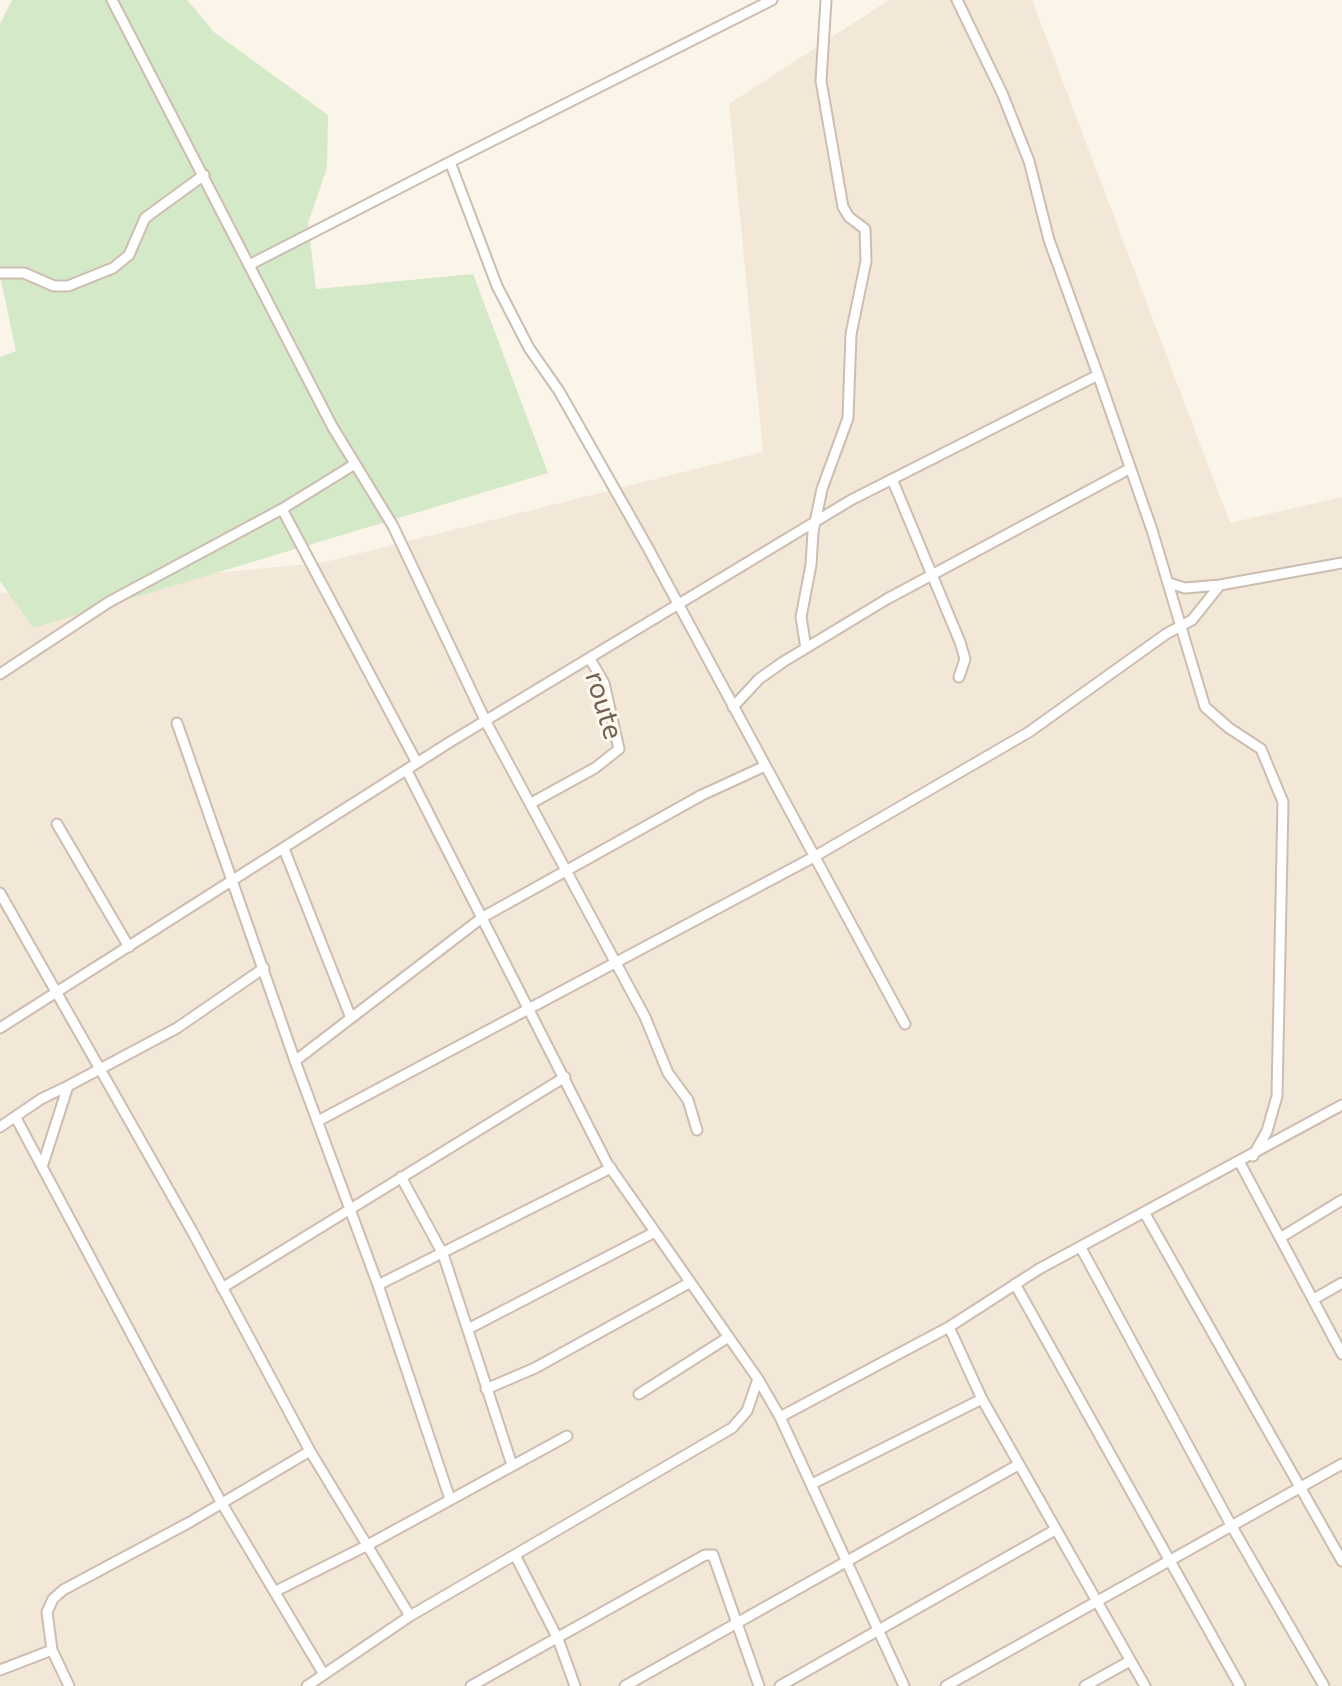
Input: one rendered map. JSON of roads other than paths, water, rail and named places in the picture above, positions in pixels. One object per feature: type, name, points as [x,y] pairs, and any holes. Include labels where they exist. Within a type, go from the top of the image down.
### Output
[{"type":"street","points":[[112,0],[355,464],[393,526],[486,722],[567,869],[668,1073],[688,1100],[697,1130]]},
{"type":"street","points":[[251,264],[772,0]]},
{"type":"street","points":[[806,648],[801,617],[814,523],[848,418],[851,334],[865,280],[867,241],[865,229],[849,217],[843,207],[836,172],[821,81],[826,0]]},
{"type":"street","points":[[957,0],[1002,93],[1029,161],[1049,240],[1169,583],[1207,711],[1261,749],[1283,802],[1277,1096],[1267,1131],[1253,1156]]},
{"type":"street","points":[[450,162],[497,286],[522,336],[559,391],[905,1024]]},
{"type":"street","points":[[0,273],[24,273],[54,286],[68,286],[113,268],[129,255],[145,218],[204,175]]},
{"type":"street","points":[[0,1028],[57,995],[417,763],[814,523],[892,479],[1098,375]]},
{"type":"street","points":[[0,674],[109,602],[282,509],[355,464]]},
{"type":"street","points":[[733,707],[759,679],[887,599],[1129,469]]},
{"type":"street","points":[[892,479],[965,659],[959,677]]},
{"type":"street","points":[[282,509],[417,763]]},
{"type":"street","points":[[1169,583],[1185,588],[1220,585],[1342,563]]},
{"type":"street","points":[[318,1121],[812,858],[1029,732],[1193,619],[1220,585]]},
{"type":"street","name":"route","points":[[535,801],[595,768],[619,749],[604,683],[590,659]]},
{"type":"street","points":[[177,723],[231,883],[378,1285],[450,1499]]},
{"type":"street","points":[[295,1061],[483,917],[702,795],[763,767]]},
{"type":"street","points":[[407,771],[611,1168],[653,1233],[758,1379],[780,1417],[904,1686]]},
{"type":"street","points":[[57,824],[129,947]]},
{"type":"street","points":[[284,849],[351,1018]]},
{"type":"street","points":[[0,893],[310,1451],[410,1616]]},
{"type":"street","points":[[0,1127],[41,1099],[101,1072],[177,1028],[264,968]]},
{"type":"street","points":[[222,1288],[565,1077]]},
{"type":"street","points":[[43,1164],[68,1086]]},
{"type":"street","points":[[780,1417],[949,1327],[1015,1284],[1342,1105]]},
{"type":"street","points":[[16,1118],[43,1164],[115,1310],[221,1502],[323,1673]]},
{"type":"street","points":[[1240,1163],[1342,1354]]},
{"type":"street","points":[[378,1285],[611,1168]]},
{"type":"street","points":[[401,1177],[443,1254],[512,1465]]},
{"type":"street","points":[[1280,1238],[1342,1200]]},
{"type":"street","points":[[1144,1212],[1342,1561]]},
{"type":"street","points":[[468,1329],[653,1233]]},
{"type":"street","points":[[1081,1248],[1231,1525],[1324,1686]]},
{"type":"street","points":[[486,1389],[535,1368],[689,1283]]},
{"type":"street","points":[[1314,1299],[1342,1283]]},
{"type":"street","points":[[1015,1284],[1240,1686]]},
{"type":"street","points":[[949,1327],[982,1399],[1018,1465],[1145,1686]]},
{"type":"street","points":[[639,1394],[727,1338]]},
{"type":"street","points":[[307,1686],[410,1616],[732,1428],[747,1411],[758,1379]]},
{"type":"street","points":[[812,1484],[982,1399]]},
{"type":"street","points":[[276,1591],[366,1546],[567,1436]]},
{"type":"street","points":[[69,1686],[52,1650],[47,1612],[63,1590],[310,1451]]},
{"type":"street","points":[[946,1686],[1342,1464]]},
{"type":"street","points":[[625,1686],[1018,1465]]},
{"type":"street","points":[[780,1686],[1055,1530]]},
{"type":"street","points":[[515,1555],[558,1639],[575,1686]]},
{"type":"street","points":[[471,1686],[705,1555],[713,1555],[716,1561],[759,1686]]},
{"type":"street","points":[[0,1670],[52,1650]]},
{"type":"street","points":[[1085,1686],[1130,1661]]}]
